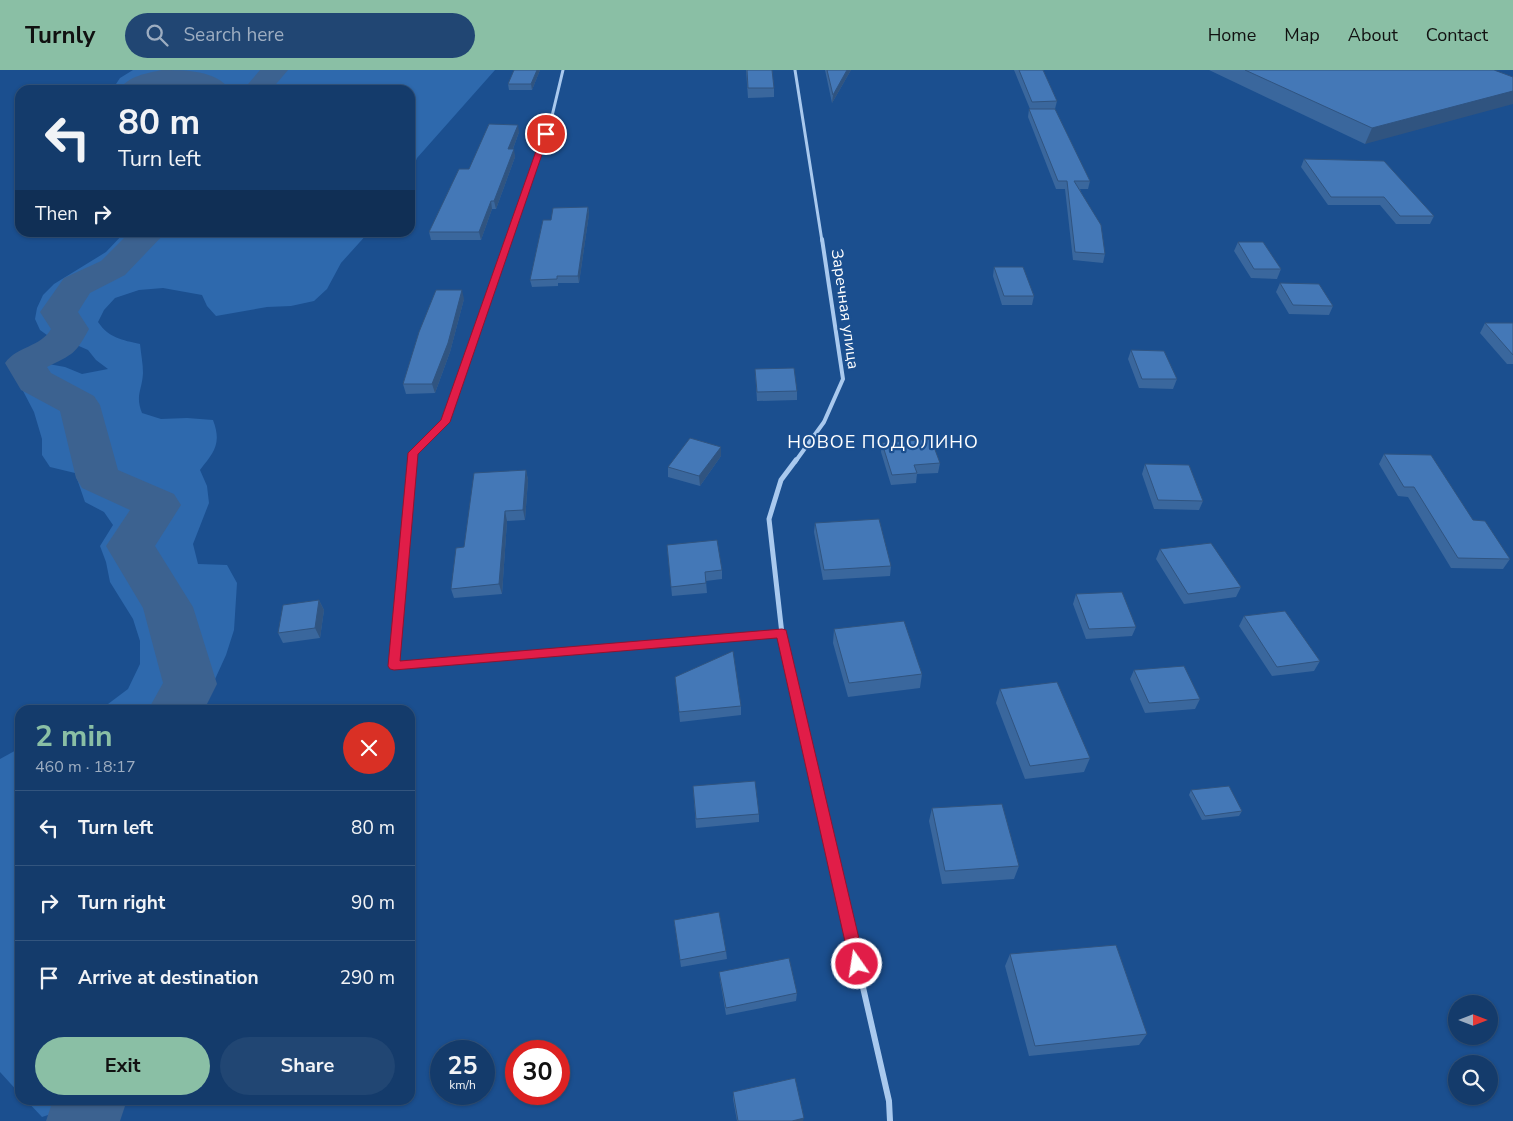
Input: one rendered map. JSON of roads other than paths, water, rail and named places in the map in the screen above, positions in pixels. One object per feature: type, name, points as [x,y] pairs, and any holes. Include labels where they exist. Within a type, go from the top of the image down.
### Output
[{"type":"street","points":[[563,70],[552,116],[445,422],[413,453],[394,666],[782,634]]},
{"type":"street","name":"Заречная улица","points":[[794,70],[798,77],[843,379],[824,422],[781,480],[769,518],[782,634],[889,1101],[890,1121]]},
{"type":"waterway","points":[[261,85],[275,70]]},
{"type":"waterway","points":[[141,85],[146,82],[171,77],[188,78],[208,85]]},
{"type":"waterway","points":[[145,237],[113,268],[77,286],[59,312],[70,329],[61,345],[25,363],[35,381],[79,405],[98,478],[158,505],[130,546],[168,607],[190,684],[179,705]]},
{"type":"waterway","points":[[83,1121],[88,1105]]},
{"type":"district","name":"НОВОЕ ПОДОЛИНО","points":[[883,442]]}]
